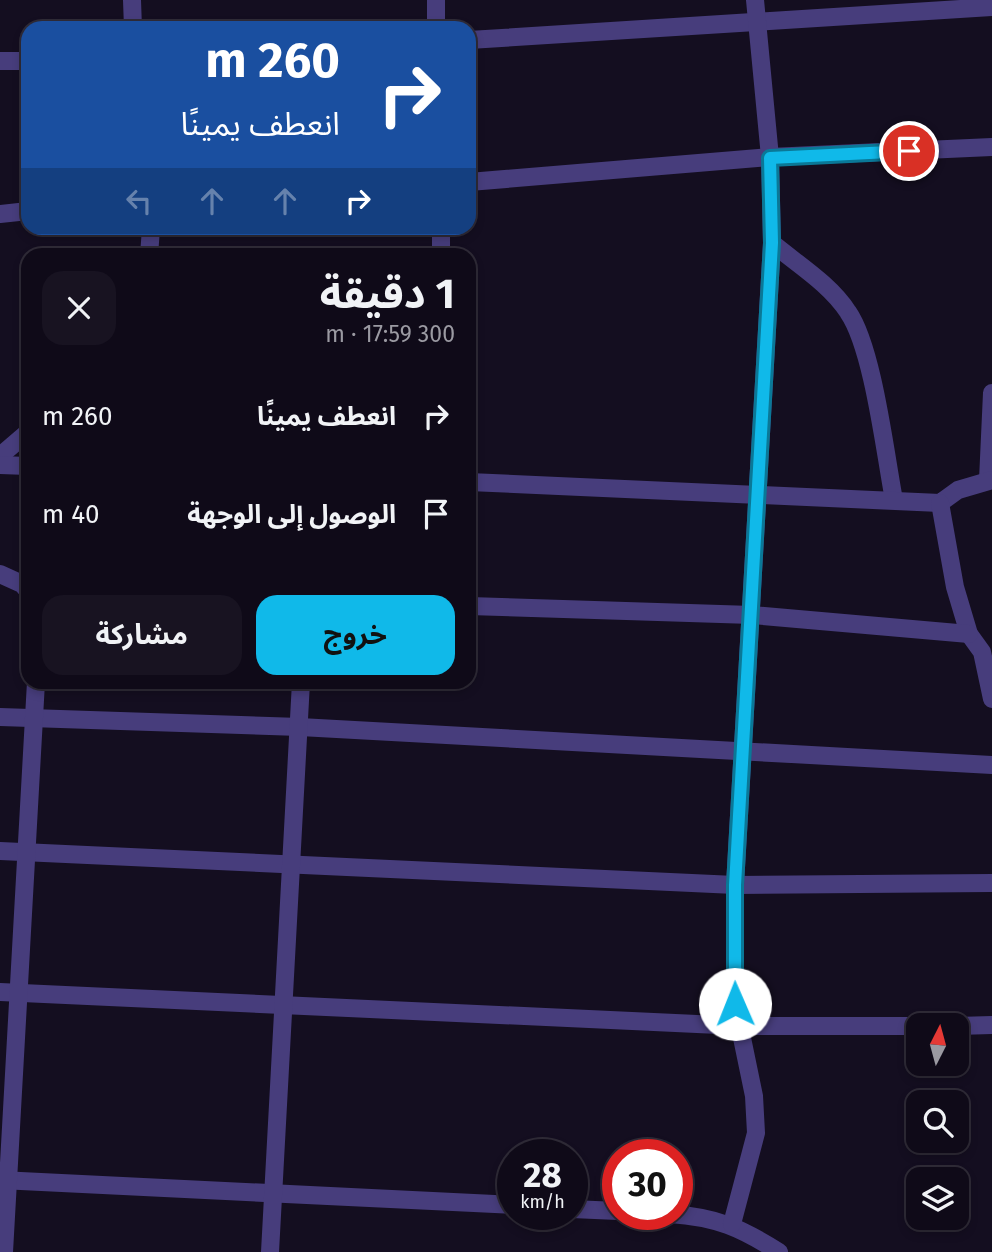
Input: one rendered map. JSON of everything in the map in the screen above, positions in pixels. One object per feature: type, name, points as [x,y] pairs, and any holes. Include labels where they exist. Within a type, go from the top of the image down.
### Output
[{"type":"street","points":[[132,0],[133,21]]},
{"type":"street","points":[[436,0],[436,21]]},
{"type":"street","points":[[732,1224],[756,1133],[754,1096],[734,982],[735,885],[772,243],[770,158],[755,0]]},
{"type":"street","points":[[476,40],[992,7]]},
{"type":"street","points":[[0,61],[21,61]]},
{"type":"street","points":[[476,181],[770,158],[992,147]]},
{"type":"street","points":[[0,214],[21,212]]},
{"type":"street","points":[[772,243],[829,290],[849,312],[863,342],[894,500]]},
{"type":"street","points":[[476,482],[940,503],[958,490],[990,480],[992,393]]},
{"type":"street","points":[[0,456],[21,438]]},
{"type":"street","points":[[0,465],[21,466]]},
{"type":"street","points":[[940,503],[955,587],[970,634],[987,652],[992,699]]},
{"type":"street","points":[[0,574],[21,583]]},
{"type":"street","points":[[476,606],[752,615],[970,634]]},
{"type":"street","points":[[4,1252],[8,992],[26,852],[36,689]]},
{"type":"street","points":[[270,1252],[301,689]]},
{"type":"street","points":[[0,717],[300,727],[992,765]]},
{"type":"street","points":[[0,850],[735,885],[992,883]]},
{"type":"street","points":[[8,992],[740,1026],[906,1026]]},
{"type":"street","points":[[970,1026],[992,1025]]},
{"type":"street","points":[[4,1180],[273,1191],[497,1204]]},
{"type":"street","points":[[693,1215],[732,1224],[779,1252]]},
{"type":"route","points":[[735,1004],[735,885],[772,243],[770,158],[909,151]]}]
